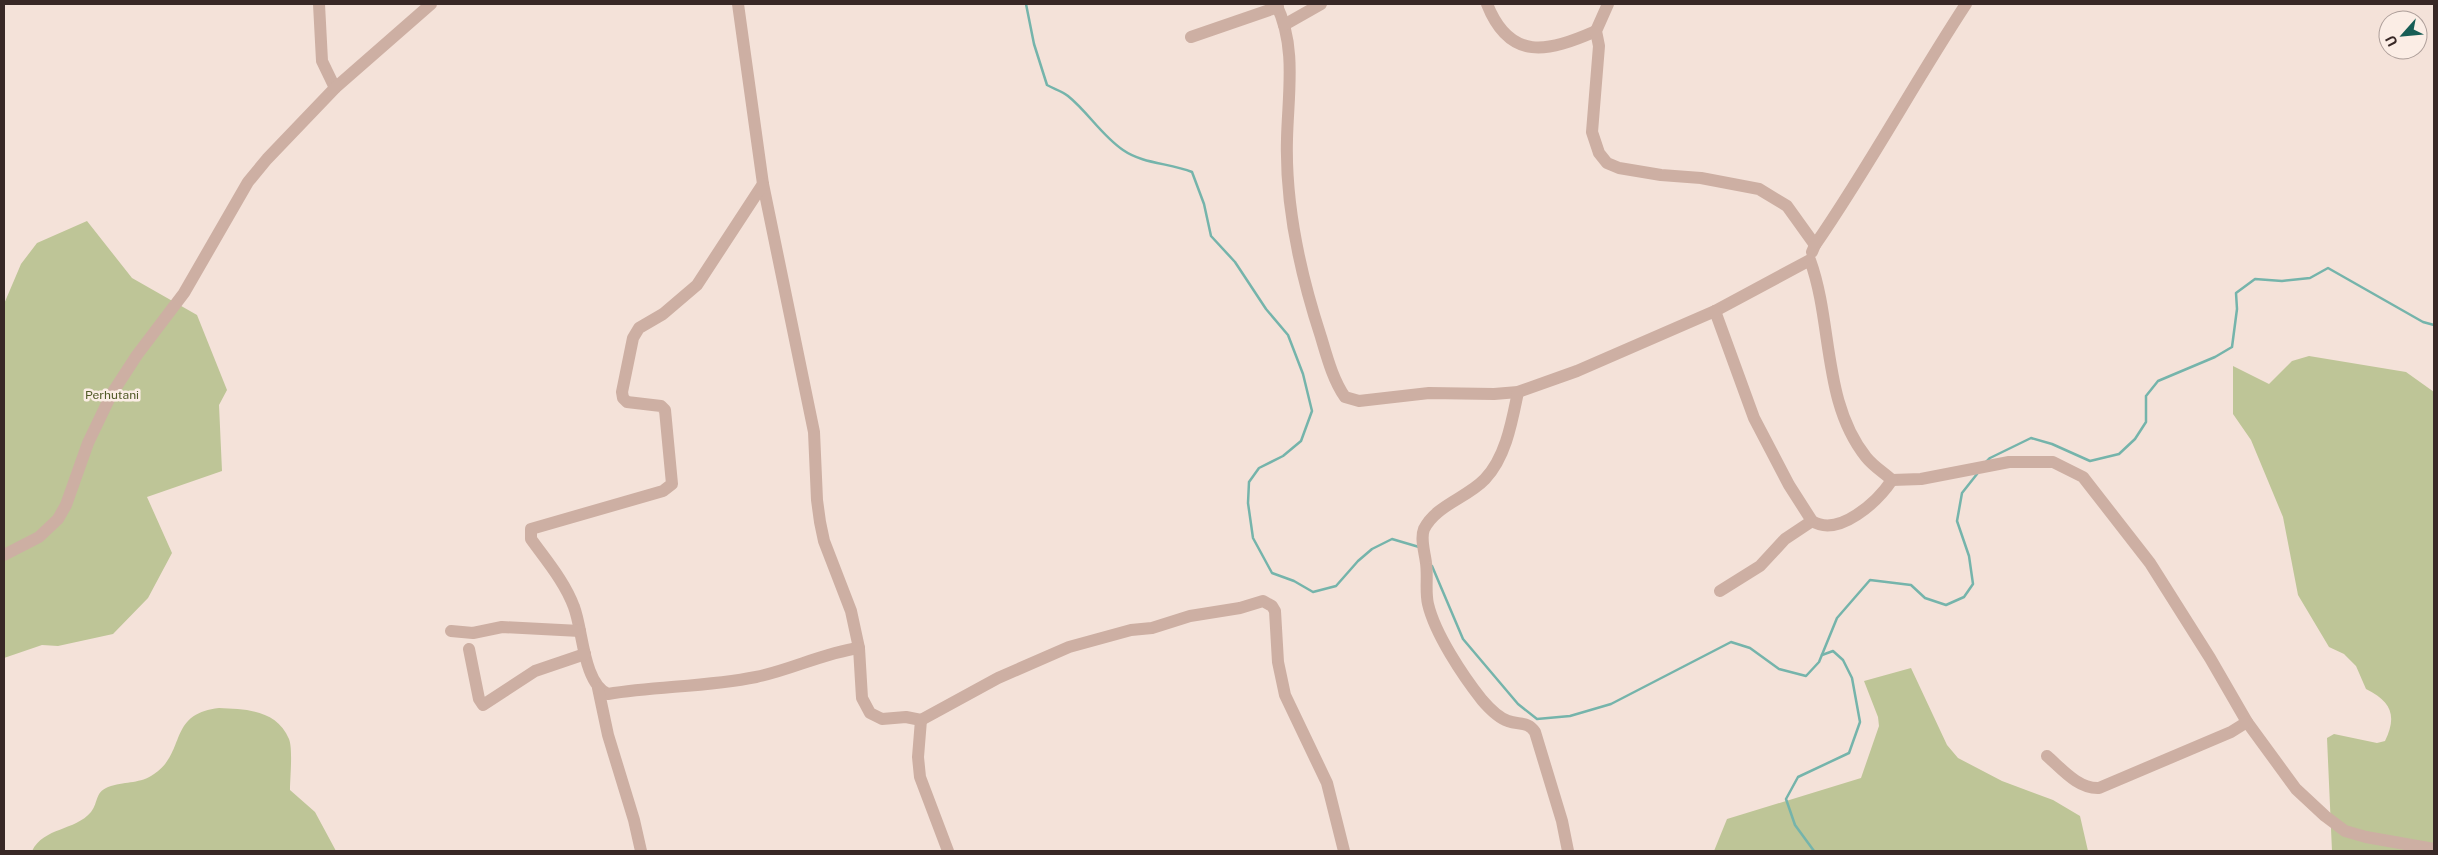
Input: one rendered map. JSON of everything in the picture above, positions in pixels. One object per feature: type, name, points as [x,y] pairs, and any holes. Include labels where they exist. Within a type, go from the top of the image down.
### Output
[{"type":"street","points":[[319,4],[322,62],[335,88]]},
{"type":"street","points":[[4,555],[39,537],[58,519],[66,505],[88,442],[122,376],[184,293],[248,182],[267,159],[335,88],[431,4]]},
{"type":"street","points":[[738,4],[763,184],[811,412],[820,522],[824,541],[851,611],[859,648],[862,698],[870,713],[882,719],[906,717],[921,720],[998,678],[1070,647],[1131,630],[1152,628],[1190,616],[1240,608],[1263,601],[1272,606],[1275,611],[1278,662],[1285,695],[1327,783],[1344,851]]},
{"type":"street","points":[[1284,24],[1321,4]]},
{"type":"street","points":[[1487,4],[1494,21],[1502,32],[1526,48],[1547,48],[1571,42],[1596,31]]},
{"type":"street","points":[[1608,4],[1596,31],[1599,46],[1592,132],[1599,153],[1607,163],[1619,168],[1661,175],[1701,178],[1759,189],[1787,206],[1814,245]]},
{"type":"street","points":[[1966,4],[1921,73],[1891,127],[1814,245],[1810,260],[1816,278],[1835,383],[1842,408],[1865,456],[1892,480],[1914,480],[2009,462],[2053,462],[2083,477],[2150,563],[2248,722],[2296,789],[2325,816],[2345,831],[2366,837],[2434,849]]},
{"type":"street","points":[[1191,38],[1277,6],[1284,24],[1291,73],[1287,140],[1294,237],[1311,307],[1341,391],[1345,397],[1360,400],[1429,393],[1462,395],[1518,392],[1576,371],[1716,311],[1810,260]]},
{"type":"street","points":[[641,851],[634,820],[608,736],[598,688],[584,654],[580,631],[570,598],[531,539],[531,529],[663,491],[672,484],[665,410],[661,406],[627,402],[623,398],[622,392],[632,338],[639,328],[663,314],[697,285],[763,184]]},
{"type":"street","points":[[1716,311],[1754,418],[1789,485],[1812,520],[1818,524],[1829,525],[1853,517],[1868,508],[1882,494],[1892,480]]},
{"type":"street","points":[[1518,392],[1510,429],[1496,466],[1484,480],[1434,516],[1422,535],[1428,604],[1446,645],[1482,700],[1508,721],[1523,723],[1536,732],[1562,821],[1568,851]]},
{"type":"street","points":[[1720,590],[1760,566],[1785,539],[1812,520]]},
{"type":"street","points":[[451,631],[473,633],[502,627],[580,631]]},
{"type":"street","points":[[598,688],[608,694],[755,678],[786,670],[840,650],[859,648]]},
{"type":"street","points":[[470,649],[479,699],[483,705],[535,671],[584,654]]},
{"type":"street","points":[[921,720],[918,757],[920,777],[948,851]]},
{"type":"street","points":[[2047,756],[2080,784],[2089,788],[2099,788],[2231,732],[2248,722]]},
{"type":"green space","name":"Perhutani","points":[[87,221],[132,278],[197,315],[227,390],[219,405],[222,471],[147,497],[172,553],[148,598],[113,634],[58,646],[42,645],[4,658],[4,304],[21,264],[37,243]]},
{"type":"green space","points":[[2309,356],[2406,372],[2434,392],[2434,851],[2332,851],[2327,738],[2334,734],[2377,743],[2385,741],[2391,724],[2390,710],[2382,699],[2366,689],[2356,666],[2344,654],[2329,647],[2298,595],[2283,517],[2251,440],[2233,414],[2233,366],[2269,384],[2292,361]]},
{"type":"green space","points":[[1911,668],[1947,745],[1958,758],[2002,781],[2053,800],[2080,816],[2088,851],[1714,851],[1727,819],[1861,778],[1879,726],[1878,717],[1864,681]]},
{"type":"green space","points":[[219,708],[240,709],[260,713],[277,722],[284,729],[289,739],[291,750],[290,790],[315,812],[336,851],[32,851],[44,837],[77,823],[84,818],[91,812],[99,794],[106,788],[144,779],[154,774],[171,755],[184,726],[192,718],[203,712]]},
{"type":"waterway","points":[[1026,4],[1034,44],[1047,85],[1068,96],[1115,144],[1131,155],[1192,172],[1204,204],[1211,236],[1235,262],[1266,309],[1288,335],[1303,374],[1312,411],[1301,441],[1283,456],[1259,468],[1249,482],[1248,503],[1253,538],[1272,573],[1294,581],[1313,592],[1336,586],[1358,561],[1372,549],[1392,539],[1419,547]]},
{"type":"waterway","points":[[1986,462],[1990,458],[2031,438],[2052,444],[2090,461],[2119,454],[2135,439],[2146,422],[2146,396],[2158,381],[2215,357],[2232,347],[2237,309],[2236,293],[2255,279],[2282,281],[2310,278],[2328,268],[2423,322],[2434,325]]},
{"type":"waterway","points":[[1432,566],[1463,639],[1518,704],[1537,719],[1570,716],[1611,704],[1731,642],[1750,648],[1779,669],[1806,676],[1819,662],[1837,618],[1870,580],[1911,585],[1925,598],[1946,605],[1964,597],[1973,584],[1969,556],[1957,521],[1962,493],[1977,474]]},
{"type":"waterway","points":[[1814,851],[1795,825],[1786,799],[1798,777],[1849,753],[1860,722],[1852,678],[1843,660],[1833,651],[1822,655]]}]
